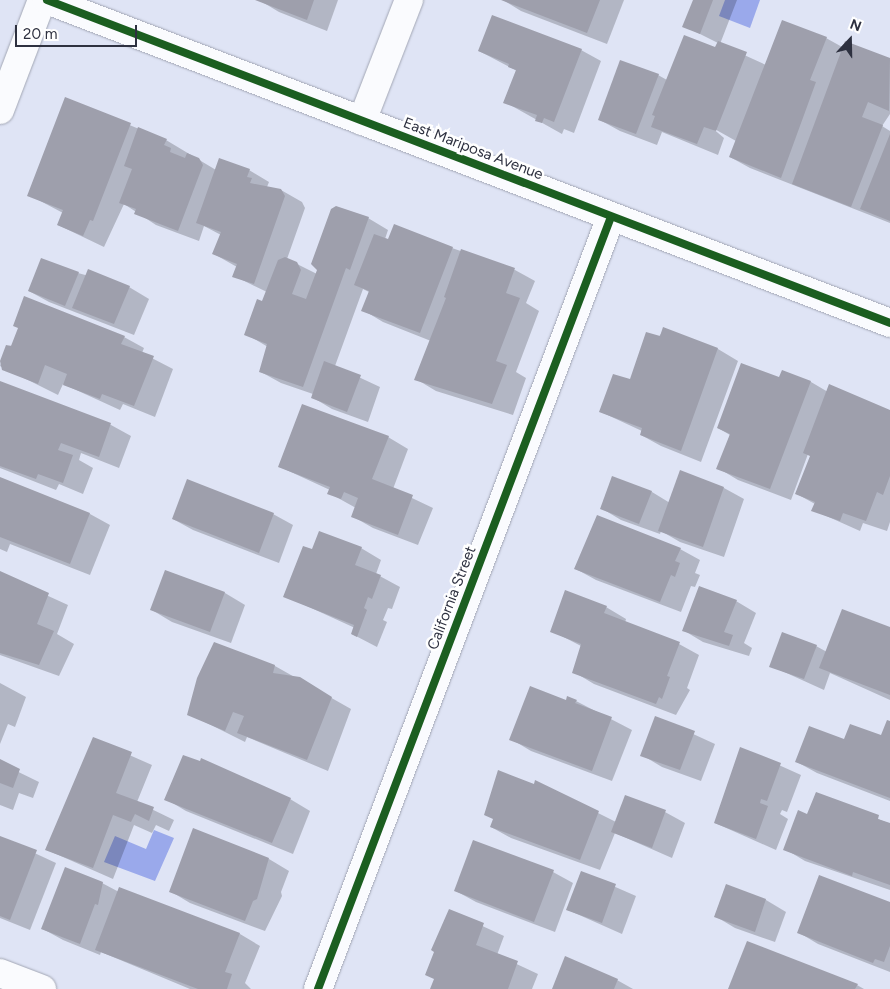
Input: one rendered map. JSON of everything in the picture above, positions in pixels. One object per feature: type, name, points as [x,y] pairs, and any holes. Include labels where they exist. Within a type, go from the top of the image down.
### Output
[{"type":"street","points":[[0,110],[42,0]]},
{"type":"street","name":"East Mariposa Avenue","points":[[47,0],[890,323]]},
{"type":"street","points":[[362,121],[409,0]]},
{"type":"street","name":"California Street","points":[[318,989],[611,217]]},
{"type":"street","points":[[0,973],[42,989]]},
{"type":"water","points":[[725,0],[760,0],[750,28],[719,16]]},
{"type":"water","points":[[154,830],[174,838],[155,881],[104,862],[115,836],[146,849]]},
{"type":"building","points":[[255,0],[314,0],[307,20]]},
{"type":"building","points":[[501,0],[600,0],[587,33]]},
{"type":"building","points":[[693,0],[713,0],[700,34],[682,27]]},
{"type":"building","points":[[492,15],[582,49],[554,122],[544,118],[542,123],[535,121],[537,115],[503,103],[516,70],[508,67],[509,64],[478,51]]},
{"type":"building","points":[[782,20],[827,37],[810,80],[816,82],[781,178],[729,157]]},
{"type":"building","points":[[684,35],[715,47],[718,41],[747,52],[716,131],[704,127],[697,144],[651,127],[655,116],[652,115]]},
{"type":"building","points":[[845,41],[890,58],[889,111],[868,102],[862,117],[883,125],[851,207],[792,184]]},
{"type":"building","points":[[620,60],[659,74],[636,134],[598,120]]},
{"type":"building","points":[[65,97],[131,123],[93,221],[90,220],[83,236],[57,225],[63,210],[27,196]]},
{"type":"building","points":[[138,127],[167,139],[164,145],[171,148],[170,152],[185,158],[187,153],[199,158],[203,165],[178,231],[134,214],[136,209],[119,203],[132,169],[124,166]]},
{"type":"building","points":[[890,134],[890,221],[860,209]]},
{"type":"building","points":[[219,158],[250,169],[247,177],[252,178],[250,183],[281,189],[285,196],[254,284],[232,277],[237,264],[212,254],[221,232],[196,223]]},
{"type":"building","points":[[336,206],[369,217],[350,270],[346,268],[303,387],[259,372],[267,344],[244,335],[257,299],[262,301],[278,260],[285,257],[297,262],[301,270],[292,294],[306,299],[317,270],[311,264],[331,209]]},
{"type":"building","points":[[394,224],[453,247],[420,333],[361,311],[369,291],[354,285],[374,234],[388,239]]},
{"type":"building","points":[[461,249],[515,268],[506,293],[520,298],[496,361],[507,365],[492,404],[414,380],[446,298],[444,297]]},
{"type":"building","points":[[41,258],[79,272],[65,306],[28,291]]},
{"type":"building","points":[[88,269],[130,286],[114,324],[72,308]]},
{"type":"building","points":[[24,296],[125,336],[121,344],[154,356],[134,406],[102,394],[100,399],[63,385],[67,374],[45,365],[38,384],[2,370],[0,361],[6,345],[11,346],[18,328],[13,326]]},
{"type":"building","points":[[663,327],[718,348],[681,451],[640,435],[642,428],[599,412],[613,374],[630,379],[646,332],[660,336]]},
{"type":"building","points":[[324,361],[361,375],[347,412],[311,398]]},
{"type":"building","points":[[741,363],[779,377],[782,370],[811,381],[770,489],[716,469],[730,434],[717,428]]},
{"type":"building","points":[[0,381],[111,423],[99,457],[61,443],[58,450],[73,455],[63,483],[38,474],[36,479],[0,466]]},
{"type":"building","points":[[829,384],[890,410],[890,476],[883,495],[877,492],[866,521],[843,513],[840,521],[811,511],[815,502],[795,494],[810,456],[803,453]]},
{"type":"building","points":[[302,404],[389,436],[372,479],[413,495],[398,535],[351,517],[358,498],[344,492],[341,499],[327,494],[330,487],[278,467]]},
{"type":"building","points":[[680,470],[724,487],[703,547],[658,531]]},
{"type":"building","points":[[612,476],[652,491],[639,524],[600,509]]},
{"type":"building","points":[[0,477],[90,513],[70,564],[0,537]]},
{"type":"building","points":[[187,479],[274,513],[259,553],[172,519]]},
{"type":"building","points":[[597,515],[681,548],[675,561],[680,563],[675,577],[671,575],[660,602],[574,569]]},
{"type":"building","points":[[319,531],[362,547],[355,565],[381,575],[372,599],[368,597],[364,608],[367,610],[357,637],[351,634],[354,625],[283,597],[303,546],[312,549]]},
{"type":"building","points":[[165,570],[225,592],[210,632],[150,610]]},
{"type":"building","points":[[0,571],[49,593],[37,624],[54,631],[39,665],[0,653]]},
{"type":"building","points":[[699,586],[737,600],[724,632],[733,635],[729,646],[682,631]]},
{"type":"building","points":[[565,590],[607,606],[604,613],[680,642],[667,676],[670,677],[662,699],[659,697],[656,704],[572,673],[581,644],[550,632]]},
{"type":"building","points":[[842,609],[890,627],[890,695],[819,668]]},
{"type":"building","points":[[782,632],[817,645],[804,679],[769,667]]},
{"type":"building","points":[[214,642],[275,665],[273,673],[300,677],[332,697],[307,760],[237,733],[244,716],[233,712],[225,731],[187,715],[197,678]]},
{"type":"building","points":[[530,686],[566,700],[567,696],[577,700],[575,703],[612,717],[592,771],[509,740]]},
{"type":"building","points":[[655,716],[695,731],[680,770],[640,756]]},
{"type":"building","points":[[887,720],[890,721],[890,798],[795,762],[809,726],[844,739],[850,724],[881,735]]},
{"type":"building","points":[[93,737],[132,752],[116,793],[154,807],[149,821],[135,814],[131,822],[113,815],[93,868],[45,850]]},
{"type":"building","points":[[740,747],[781,763],[767,801],[761,799],[760,803],[768,806],[756,839],[714,823]]},
{"type":"building","points":[[183,755],[200,761],[201,758],[291,798],[272,843],[164,800]]},
{"type":"building","points":[[0,759],[20,769],[13,788],[0,783]]},
{"type":"building","points":[[498,770],[534,784],[535,780],[599,811],[580,860],[490,827],[493,819],[484,815]]},
{"type":"building","points":[[816,792],[879,815],[878,819],[890,823],[890,885],[853,872],[852,876],[783,850],[798,810],[807,814]]},
{"type":"building","points":[[625,795],[666,810],[652,848],[611,832]]},
{"type":"building","points":[[193,828],[269,858],[257,899],[253,901],[245,921],[169,892]]},
{"type":"building","points":[[0,836],[37,850],[10,920],[0,916]]},
{"type":"building","points":[[473,840],[554,870],[534,922],[454,891]]},
{"type":"building","points":[[65,867],[103,882],[98,905],[95,904],[80,944],[41,929]]},
{"type":"building","points":[[581,871],[616,884],[602,923],[566,910]]},
{"type":"building","points":[[819,875],[890,902],[890,946],[884,962],[875,959],[873,963],[797,933]]},
{"type":"building","points":[[726,884],[766,899],[755,932],[714,917]]},
{"type":"building","points":[[119,887],[240,933],[225,972],[232,974],[227,989],[198,989],[95,950]]},
{"type":"building","points":[[449,909],[484,923],[476,945],[518,961],[508,989],[430,989],[434,979],[425,975],[434,952],[431,950]]},
{"type":"building","points":[[747,941],[858,984],[855,989],[728,989]]},
{"type":"building","points":[[565,956],[618,979],[614,989],[552,989]]},
{"type":"cycle path","points":[[47,0],[890,323]]},
{"type":"cycle path","points":[[318,989],[611,217]]}]
